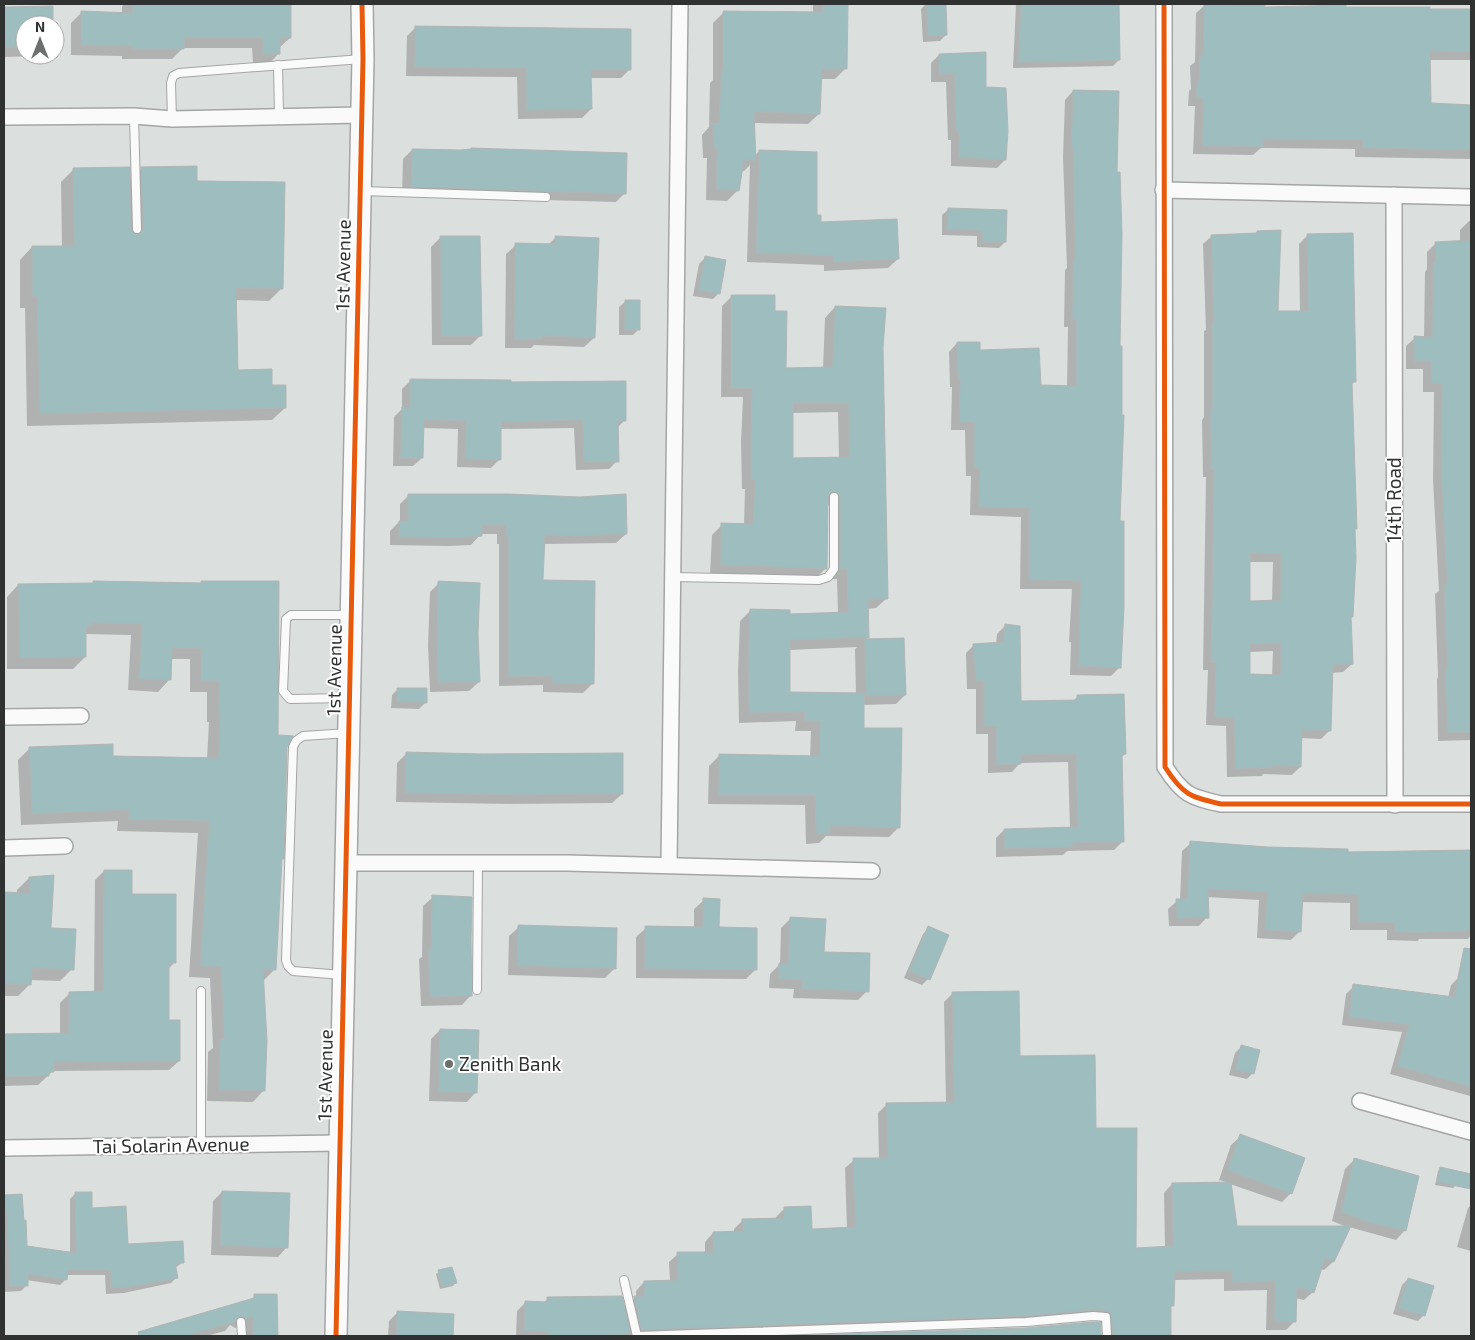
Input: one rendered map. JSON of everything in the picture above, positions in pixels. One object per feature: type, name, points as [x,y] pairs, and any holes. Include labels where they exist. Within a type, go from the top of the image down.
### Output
[{"type":"street","name":"1st Avenue","points":[[336,1336],[342,975],[363,59],[362,4]]},
{"type":"street","points":[[669,865],[680,4]]},
{"type":"street","points":[[1164,4],[1165,767],[1176,783],[1194,798],[1221,804],[1471,804]]},
{"type":"street","points":[[4,117],[134,116],[172,119],[361,115]]},
{"type":"street","points":[[1163,190],[1471,197]]},
{"type":"street","name":"14th Road","points":[[1394,195],[1395,805]]},
{"type":"street","points":[[4,717],[81,716]]},
{"type":"street","points":[[4,848],[65,846]]},
{"type":"street","points":[[345,863],[567,863],[872,871]]},
{"type":"street","points":[[1360,1101],[1471,1132]]},
{"type":"street","name":"Tai Solarin Avenue","points":[[4,1148],[339,1143]]},
{"type":"lane","points":[[172,119],[173,76],[180,73],[363,59]]},
{"type":"lane","points":[[278,65],[279,116]]},
{"type":"lane","points":[[134,116],[137,229]]},
{"type":"lane","points":[[359,191],[546,197]]},
{"type":"lane","points":[[674,577],[819,580],[828,577],[834,569],[834,496]]},
{"type":"lane","points":[[348,698],[290,699],[283,691],[286,619],[291,615],[350,615]]},
{"type":"lane","points":[[342,975],[293,971],[288,966],[286,960],[293,747],[296,741],[303,736],[348,733]]},
{"type":"lane","points":[[477,990],[478,864]]},
{"type":"lane","points":[[201,991],[201,1145]]},
{"type":"lane","points":[[624,1280],[637,1336],[1026,1322],[1093,1316],[1106,1317],[1107,1336]]},
{"type":"lane","points":[[241,1322],[242,1336]]},
{"type":"lane","points":[[888,1327],[888,1336]]},
{"type":"building","points":[[132,4],[291,4],[291,38],[280,38],[280,54],[263,55],[262,38],[184,38],[184,49],[132,49],[132,46],[81,45],[81,11],[132,13]]},
{"type":"building","points":[[823,4],[848,4],[847,69],[822,69],[820,114],[754,112],[756,161],[744,160],[739,191],[716,190],[717,148],[714,148],[712,123],[719,123],[721,71],[723,71],[723,11],[823,12]]},
{"type":"building","points":[[926,4],[946,4],[947,35],[928,36]]},
{"type":"building","points":[[1021,4],[1119,4],[1120,60],[1018,63]]},
{"type":"building","points":[[1204,4],[1265,5],[1265,7],[1346,5],[1346,7],[1471,9],[1471,52],[1430,51],[1431,103],[1471,105],[1471,150],[1363,148],[1363,140],[1263,139],[1263,147],[1202,146],[1203,98],[1196,98],[1197,81],[1199,81],[1199,57],[1203,56]]},
{"type":"building","points":[[53,6],[53,15],[15,15],[15,47],[4,47],[4,7]]},
{"type":"building","points":[[415,26],[631,29],[631,70],[591,70],[592,109],[526,111],[526,68],[414,67]]},
{"type":"building","points":[[986,52],[986,87],[1006,88],[1008,131],[1006,160],[958,158],[959,132],[956,132],[954,74],[939,74],[939,54]]},
{"type":"building","points":[[1073,90],[1119,91],[1117,172],[1120,172],[1122,234],[1120,346],[1122,346],[1122,415],[1124,415],[1120,521],[1124,521],[1124,607],[1121,668],[1078,666],[1081,581],[1029,580],[1029,508],[978,507],[980,468],[974,468],[974,422],[959,422],[960,379],[958,379],[957,342],[980,342],[980,350],[1039,348],[1041,385],[1076,386],[1076,319],[1072,319],[1073,260],[1075,260],[1073,149],[1071,148]]},
{"type":"building","points":[[471,148],[627,153],[626,194],[411,187],[412,149],[461,150]]},
{"type":"building","points":[[759,150],[817,152],[817,215],[821,215],[821,222],[897,219],[899,259],[833,262],[833,256],[756,253]]},
{"type":"building","points":[[197,166],[197,181],[285,182],[283,289],[236,288],[238,370],[272,369],[272,385],[286,385],[286,408],[39,414],[37,296],[32,296],[32,246],[74,246],[73,168],[130,167],[131,229],[137,235],[143,229],[141,167]]},
{"type":"building","points":[[948,208],[1007,210],[1006,242],[982,242],[982,231],[947,230]]},
{"type":"building","points":[[1281,230],[1278,311],[1308,311],[1307,234],[1353,233],[1356,382],[1352,382],[1357,529],[1355,529],[1356,558],[1353,617],[1351,617],[1353,664],[1333,665],[1331,731],[1302,730],[1301,767],[1272,766],[1272,768],[1235,769],[1234,718],[1214,717],[1216,662],[1211,662],[1214,469],[1211,469],[1210,410],[1212,410],[1212,322],[1214,322],[1211,235],[1257,233],[1257,231]],"holes":[[[1250,553],[1281,554],[1280,600],[1250,601]],[[1281,643],[1280,675],[1250,674],[1250,644]]]},
{"type":"building","points":[[440,236],[480,236],[482,336],[441,336]]},
{"type":"building","points":[[555,236],[599,238],[595,338],[542,336],[542,339],[514,339],[515,243],[555,244]]},
{"type":"building","points":[[1471,240],[1471,732],[1447,732],[1444,584],[1447,584],[1441,471],[1442,384],[1431,383],[1431,361],[1414,361],[1414,336],[1432,337],[1433,262],[1436,262],[1435,242]]},
{"type":"building","points":[[705,256],[726,260],[720,294],[698,290]]},
{"type":"building","points":[[731,295],[775,295],[775,311],[787,311],[786,368],[832,367],[835,306],[886,308],[883,347],[888,599],[868,599],[869,638],[790,640],[790,692],[864,693],[864,728],[902,728],[900,828],[830,826],[830,834],[816,834],[815,795],[718,795],[719,754],[819,756],[820,721],[805,721],[805,712],[749,713],[750,609],[790,610],[790,614],[848,612],[847,569],[840,569],[840,497],[836,492],[831,492],[828,497],[827,569],[720,565],[721,523],[753,524],[755,480],[751,480],[752,388],[731,388]],"holes":[[[793,403],[848,403],[849,457],[793,458]]]},
{"type":"building","points":[[625,300],[640,300],[640,330],[624,330]]},
{"type":"building","points":[[410,379],[511,380],[511,382],[626,381],[626,421],[618,421],[619,462],[584,462],[582,420],[501,422],[501,460],[465,459],[466,421],[424,420],[423,458],[400,458],[402,407],[410,408]]},
{"type":"building","points":[[408,494],[509,494],[580,497],[626,494],[627,534],[545,535],[543,580],[595,581],[594,684],[552,683],[552,676],[508,677],[508,535],[506,535],[506,525],[482,525],[482,536],[459,538],[398,537],[399,521],[408,521]]},
{"type":"building","points":[[93,581],[201,583],[201,581],[279,581],[278,735],[294,736],[287,747],[284,859],[282,859],[276,970],[263,969],[267,1040],[265,1091],[218,1090],[220,1039],[224,1039],[221,967],[200,966],[209,821],[128,820],[129,810],[32,814],[29,747],[113,744],[113,756],[218,758],[219,681],[201,681],[201,648],[172,648],[171,680],[139,679],[142,624],[91,623],[91,626],[86,626],[86,657],[19,658],[18,584],[93,583]]},
{"type":"building","points":[[438,581],[480,583],[478,634],[480,682],[438,683]]},
{"type":"building","points":[[1005,624],[1020,626],[1021,701],[1077,700],[1077,695],[1124,694],[1126,754],[1122,755],[1124,842],[1072,843],[1073,847],[1004,849],[1004,829],[1078,827],[1076,754],[1021,755],[1021,764],[996,765],[996,726],[984,726],[984,681],[975,681],[973,644],[1003,642]]},
{"type":"building","points":[[904,638],[906,695],[866,696],[864,639]]},
{"type":"building","points":[[397,688],[427,688],[427,703],[397,702]]},
{"type":"building","points":[[406,752],[482,754],[623,753],[623,794],[405,793]]},
{"type":"building","points":[[1190,841],[1267,847],[1348,849],[1348,852],[1471,850],[1471,931],[1395,932],[1395,923],[1358,922],[1358,895],[1303,894],[1301,932],[1265,930],[1267,892],[1208,889],[1209,918],[1177,919],[1176,899],[1187,899]]},
{"type":"building","points":[[104,870],[132,870],[132,894],[176,894],[176,963],[169,963],[169,1020],[180,1020],[180,1061],[54,1062],[54,1072],[49,1072],[49,1076],[4,1077],[4,1034],[69,1033],[69,992],[103,991]]},
{"type":"building","points":[[54,875],[51,928],[76,929],[74,970],[32,968],[31,985],[4,984],[4,892],[30,893],[29,877]]},
{"type":"building","points":[[432,895],[472,897],[472,996],[430,997],[428,949],[431,949]]},
{"type":"building","points":[[703,898],[720,899],[719,927],[757,928],[757,970],[645,969],[645,926],[702,927]]},
{"type":"building","points":[[790,917],[826,919],[824,952],[870,953],[869,992],[802,989],[802,980],[778,979],[779,963],[788,964]]},
{"type":"building","points":[[518,925],[617,928],[616,969],[517,966]]},
{"type":"building","points":[[928,926],[949,935],[930,980],[909,971]]},
{"type":"building","points":[[1464,948],[1471,949],[1471,1087],[1397,1066],[1409,1025],[1349,1017],[1353,984],[1454,997]]},
{"type":"building","points":[[1019,991],[1020,1056],[1095,1055],[1096,1128],[1137,1128],[1136,1248],[1173,1246],[1172,1183],[1231,1182],[1237,1226],[1351,1226],[1334,1262],[1325,1258],[1314,1293],[1297,1287],[1296,1322],[1274,1321],[1275,1281],[1232,1283],[1232,1271],[1198,1271],[1175,1272],[1174,1306],[1171,1306],[1171,1336],[1113,1336],[1111,1314],[1106,1311],[1093,1310],[1026,1316],[641,1330],[634,1296],[644,1296],[644,1281],[678,1280],[677,1252],[713,1252],[713,1232],[743,1231],[742,1219],[784,1218],[784,1207],[811,1206],[812,1229],[855,1227],[853,1158],[887,1158],[886,1103],[954,1102],[952,992]]},
{"type":"building","points":[[440,1029],[479,1030],[477,1093],[438,1092]]},
{"type":"building","points":[[1241,1045],[1260,1050],[1254,1074],[1235,1070]]},
{"type":"building","points":[[1240,1134],[1305,1158],[1292,1194],[1227,1170]]},
{"type":"building","points":[[1354,1158],[1419,1176],[1406,1231],[1371,1223],[1341,1212]]},
{"type":"building","points":[[1440,1167],[1471,1174],[1471,1189],[1437,1182]]},
{"type":"building","points":[[222,1191],[290,1193],[288,1248],[220,1246]]},
{"type":"building","points":[[75,1192],[92,1192],[92,1208],[126,1206],[128,1244],[183,1241],[184,1263],[175,1263],[178,1278],[131,1287],[111,1288],[110,1270],[68,1270],[67,1280],[28,1274],[28,1286],[9,1286],[7,1212],[4,1212],[4,1195],[22,1194],[27,1246],[76,1253]]},
{"type":"building","points":[[452,1267],[457,1283],[442,1287],[438,1270]]},
{"type":"building","points":[[1408,1278],[1434,1286],[1425,1316],[1398,1308]]},
{"type":"building","points":[[254,1294],[277,1294],[278,1336],[253,1336],[253,1317],[246,1319],[241,1316],[235,1322],[187,1336],[139,1336],[138,1332],[254,1298]]},
{"type":"building","points":[[622,1296],[631,1334],[548,1336],[548,1332],[524,1331],[525,1301],[547,1302],[547,1297]]},
{"type":"building","points":[[397,1311],[454,1314],[453,1336],[396,1336]]},
{"type":"building","points":[[1101,1322],[1101,1336],[786,1336],[1026,1328]]},
{"type":"cycle path","points":[[336,1336],[363,59],[362,4]]},
{"type":"cycle path","points":[[1164,4],[1165,767],[1177,784],[1194,797],[1221,804],[1471,804]]},
{"type":"place","name":"Zenith Bank","points":[[449,1064]]}]
